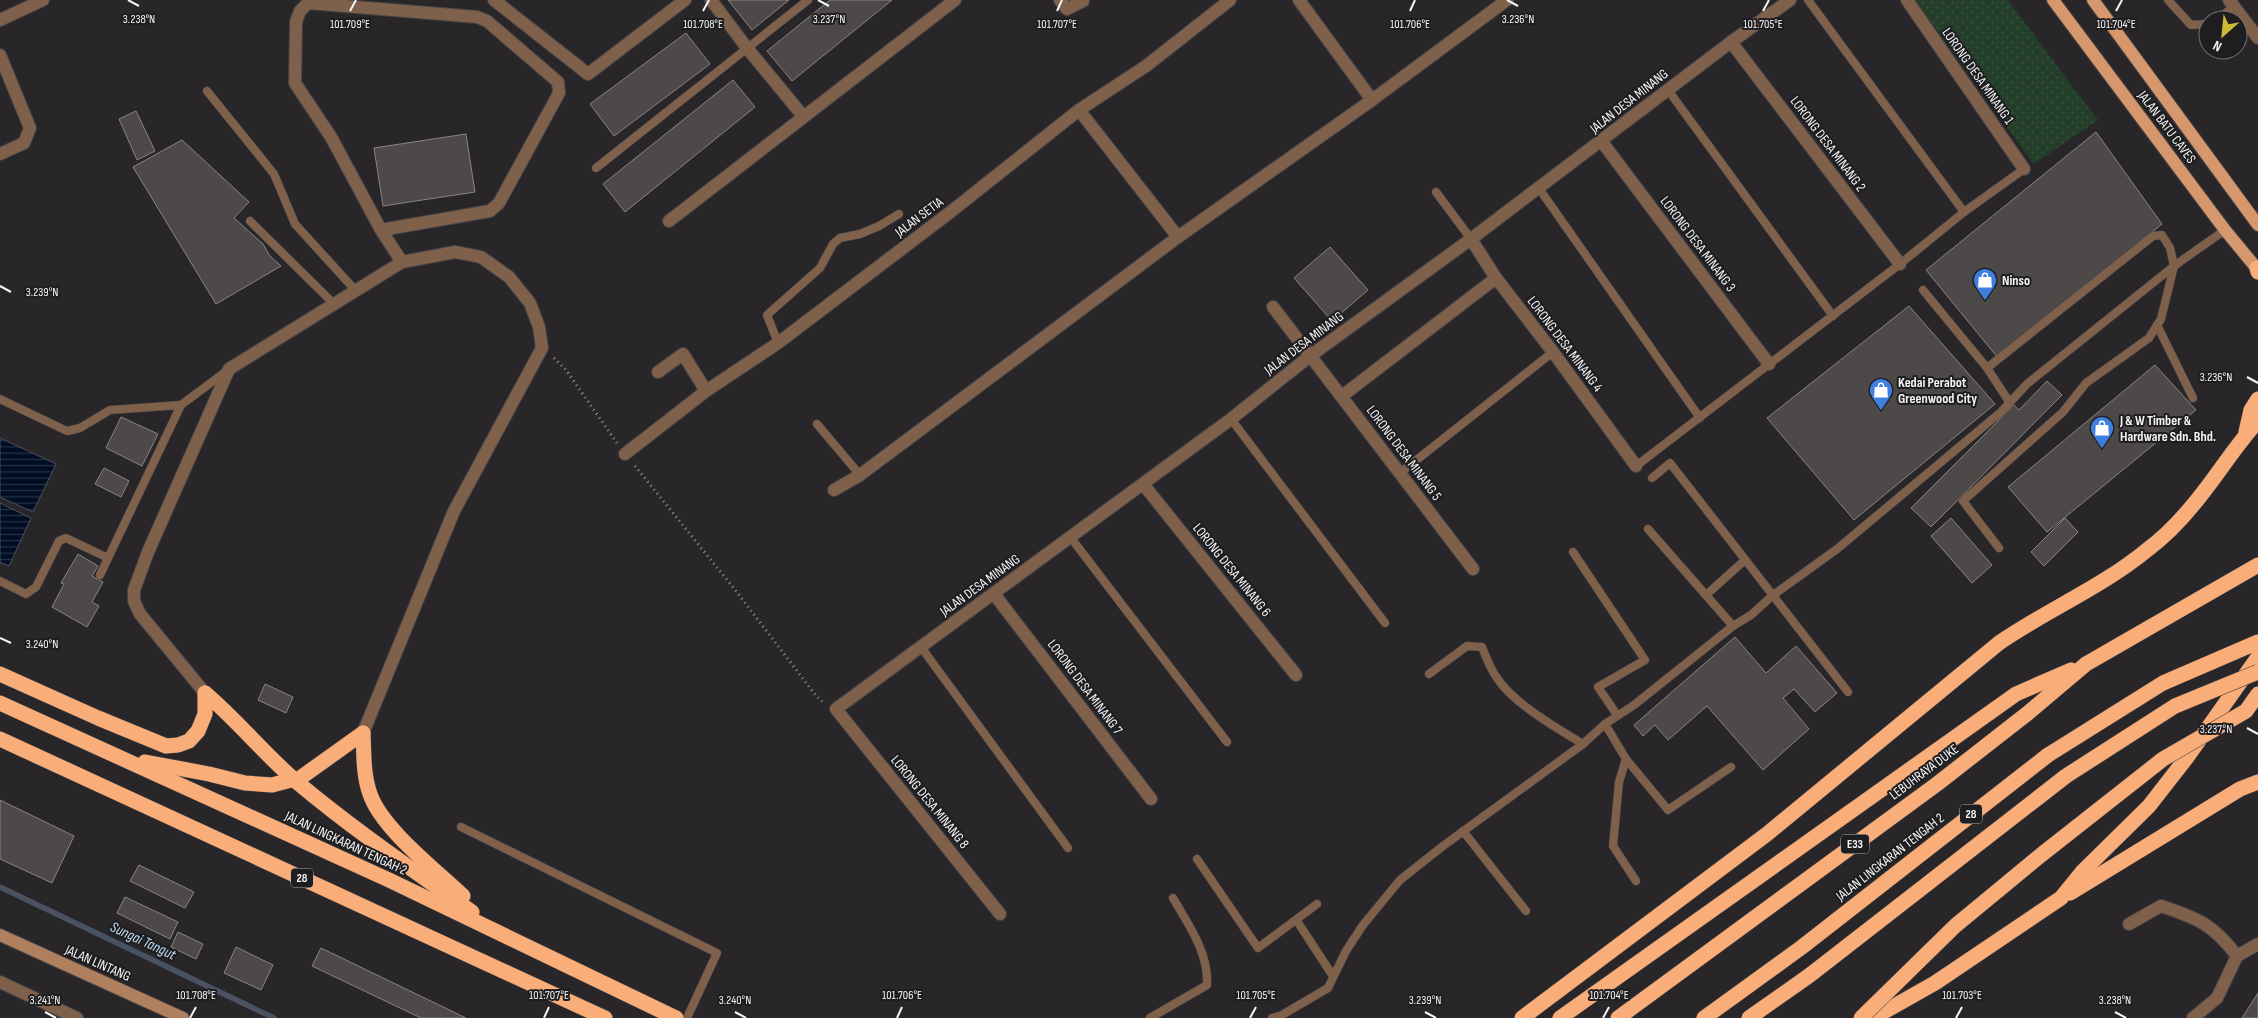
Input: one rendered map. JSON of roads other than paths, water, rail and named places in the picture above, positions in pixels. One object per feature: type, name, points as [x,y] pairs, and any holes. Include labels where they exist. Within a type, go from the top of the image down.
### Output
[{"type":"highway","points":[[2246,434],[2251,410],[2258,399]]},
{"type":"highway","points":[[1522,1018],[1767,834],[1999,643],[2027,624],[2104,582],[2148,550],[2192,507],[2246,434],[2258,421]]},
{"type":"highway","name":"LEBUHRAYA DUKE","points":[[1618,1018],[1937,784],[2028,713],[2086,664],[2258,566]]},
{"type":"highway","name":"JALAN LINGKARAN TENGAH 2","points":[[1704,1018],[1802,947],[2048,755],[2163,683],[2258,642]]},
{"type":"highway","points":[[2061,898],[2083,871],[2150,806],[2258,657]]},
{"type":"highway","points":[[1560,1018],[2016,694],[2086,664]]},
{"type":"highway","name":"28","points":[[1748,1018],[1810,975],[2066,776],[2175,706],[2258,672]]},
{"type":"highway","points":[[0,674],[166,746],[184,743],[198,731],[205,714],[205,693]]},
{"type":"highway","points":[[205,693],[225,710],[296,781],[360,833],[504,934]]},
{"type":"highway","points":[[1861,1018],[1955,926],[2041,854],[2163,759],[2246,711],[2258,694]]},
{"type":"highway","name":"JALAN LINGKARAN TENGAH 2","points":[[0,703],[504,934],[676,1018]]},
{"type":"highway","points":[[124,759],[209,774],[246,783],[272,785],[291,780],[296,781],[363,733]]},
{"type":"highway","points":[[363,733],[366,776],[370,795],[389,825],[504,934]]},
{"type":"highway","name":"28","points":[[0,739],[605,1018]]},
{"type":"highway","points":[[1873,1018],[1935,983],[2061,898],[2240,789],[2258,782]]},
{"type":"main road","name":"JALAN BATU CAVES","points":[[2053,0],[2225,230],[2258,270]]},
{"type":"main road","name":"JALAN BATU CAVES","points":[[2093,0],[2258,225]]},
{"type":"street","points":[[0,20],[43,0]]},
{"type":"street","points":[[497,1],[588,74],[685,0]]},
{"type":"street","points":[[711,0],[747,48],[803,116]]},
{"type":"street","points":[[669,221],[955,0]]},
{"type":"street","points":[[1064,4],[1083,0]]},
{"type":"street","name":"JALAN SETIA","points":[[625,454],[706,391],[778,344],[1080,110],[1146,66],[1230,0]]},
{"type":"street","points":[[1299,0],[1372,100]]},
{"type":"street","points":[[834,490],[860,475],[1178,237],[1372,100],[1507,0]]},
{"type":"street","name":"JALAN DESA MINANG","points":[[836,709],[1231,420],[1310,356],[1471,239],[1538,187],[1602,142],[1731,42],[1790,0]]},
{"type":"street","name":"LORONG DESA MINANG 1","points":[[1908,0],[2024,169]]},
{"type":"street","points":[[381,230],[490,211],[499,203],[559,93],[558,82],[487,21],[477,17],[308,3],[300,11],[296,22],[295,82],[331,137],[381,230],[402,262]]},
{"type":"street","points":[[2231,3],[2258,38]]},
{"type":"street","name":"LORONG DESA MINANG 2","points":[[1731,42],[1900,264]]},
{"type":"street","points":[[0,55],[30,128],[24,143],[0,154]]},
{"type":"street","points":[[1080,110],[1178,237]]},
{"type":"street","name":"LORONG DESA MINANG 3","points":[[1602,142],[1770,364]]},
{"type":"street","name":"LORONG DESA MINANG 4","points":[[1471,239],[1496,278],[1553,352],[1636,466]]},
{"type":"street","points":[[205,693],[140,614],[134,601],[134,590],[148,552],[229,369],[402,262],[455,252],[481,257],[496,266],[508,277],[530,303],[539,327],[542,348],[454,510],[363,733]]},
{"type":"street","points":[[1342,396],[1496,278]]},
{"type":"street","name":"LORONG DESA MINANG 5","points":[[1273,307],[1473,569]]},
{"type":"street","points":[[658,372],[683,354],[706,391]]},
{"type":"street","name":"LORONG DESA MINANG 6","points":[[1143,484],[1296,675]]},
{"type":"street","name":"LORONG DESA MINANG 7","points":[[994,594],[1151,799]]},
{"type":"street","name":"LORONG DESA MINANG 8","points":[[836,709],[1000,914]]},
{"type":"street","points":[[2129,924],[2161,906],[2192,916],[2222,936],[2237,956]]},
{"type":"street","name":"JALAN LINTANG","points":[[0,935],[183,1018]]},
{"type":"street","points":[[2193,1018],[2217,998],[2237,956],[2258,944]]},
{"type":"street","points":[[0,982],[60,1014],[77,1018]]},
{"type":"lane","points":[[596,168],[808,0]]},
{"type":"lane","points":[[1808,0],[1964,212]]},
{"type":"lane","points":[[2168,0],[2191,25],[2198,25]]},
{"type":"lane","points":[[1668,90],[1833,316]]},
{"type":"lane","points":[[207,91],[274,174],[295,224],[356,291]]},
{"type":"lane","points":[[1636,466],[1833,316],[1964,212],[2024,169]]},
{"type":"lane","points":[[1538,187],[1700,418]]},
{"type":"lane","points":[[1436,192],[1471,239]]},
{"type":"lane","points":[[778,344],[767,315],[820,268],[832,244],[840,238],[860,234],[880,226],[899,214]]},
{"type":"lane","points":[[250,221],[334,304]]},
{"type":"lane","points":[[1272,1018],[1282,1015],[1328,988],[1346,951],[1363,925],[1400,880],[1463,831],[1583,744],[1604,724],[1634,705],[1733,626],[1751,615],[1772,596],[1836,549],[1994,418],[2027,384],[2174,266],[2225,230]]},
{"type":"lane","points":[[1987,368],[2153,236],[2162,235],[2170,248],[2174,266],[2161,319],[2149,338],[2086,383],[2063,412],[1963,501],[1999,548]]},
{"type":"lane","points":[[1923,290],[1987,368],[2010,403]]},
{"type":"lane","points":[[2157,325],[2193,398]]},
{"type":"lane","points":[[1400,473],[1553,352]]},
{"type":"lane","points":[[100,575],[181,405],[229,369]]},
{"type":"lane","points":[[0,399],[67,431],[80,428],[110,410],[181,405]]},
{"type":"lane","points":[[1231,420],[1385,623]]},
{"type":"lane","points":[[817,424],[860,475]]},
{"type":"lane","points":[[1652,478],[1670,463],[1848,692]]},
{"type":"lane","points":[[1648,529],[1733,626]]},
{"type":"lane","points":[[0,582],[26,594],[36,587],[59,542],[66,538],[108,558]]},
{"type":"lane","points":[[1071,538],[1227,742]]},
{"type":"lane","points":[[1573,552],[1645,660],[1598,687],[1617,715]]},
{"type":"lane","points":[[1706,594],[1745,560]]},
{"type":"lane","points":[[1429,674],[1467,646],[1482,647],[1498,680],[1512,694],[1540,717],[1583,744]]},
{"type":"lane","points":[[921,647],[1068,848]]},
{"type":"lane","points":[[1604,724],[1626,759],[1668,810],[1731,767]]},
{"type":"lane","points":[[1626,759],[1619,782],[1613,846],[1636,881]]},
{"type":"lane","points":[[462,827],[717,952],[687,1018]]},
{"type":"lane","points":[[1463,831],[1526,911]]},
{"type":"lane","points":[[1197,859],[1258,948],[1297,921],[1317,904]]},
{"type":"lane","points":[[1150,1018],[1207,985],[1208,975],[1199,943],[1173,898]]},
{"type":"lane","points":[[1297,921],[1333,976]]},
{"type":"water","points":[[0,438],[56,464],[33,512],[0,497]]},
{"type":"water","points":[[0,503],[31,518],[9,566],[0,562]]},
{"type":"waterway","name":"Sungai Tangut","points":[[0,887],[274,1018]]},
{"type":"place","name":"Ninso","points":[[1985,301]]},
{"type":"place","name":"Kedai Perabot Greenwood City","points":[[1881,411]]},
{"type":"place","name":"J & W Timber & Hardware Sdn. Bhd.","points":[[2102,449]]}]
